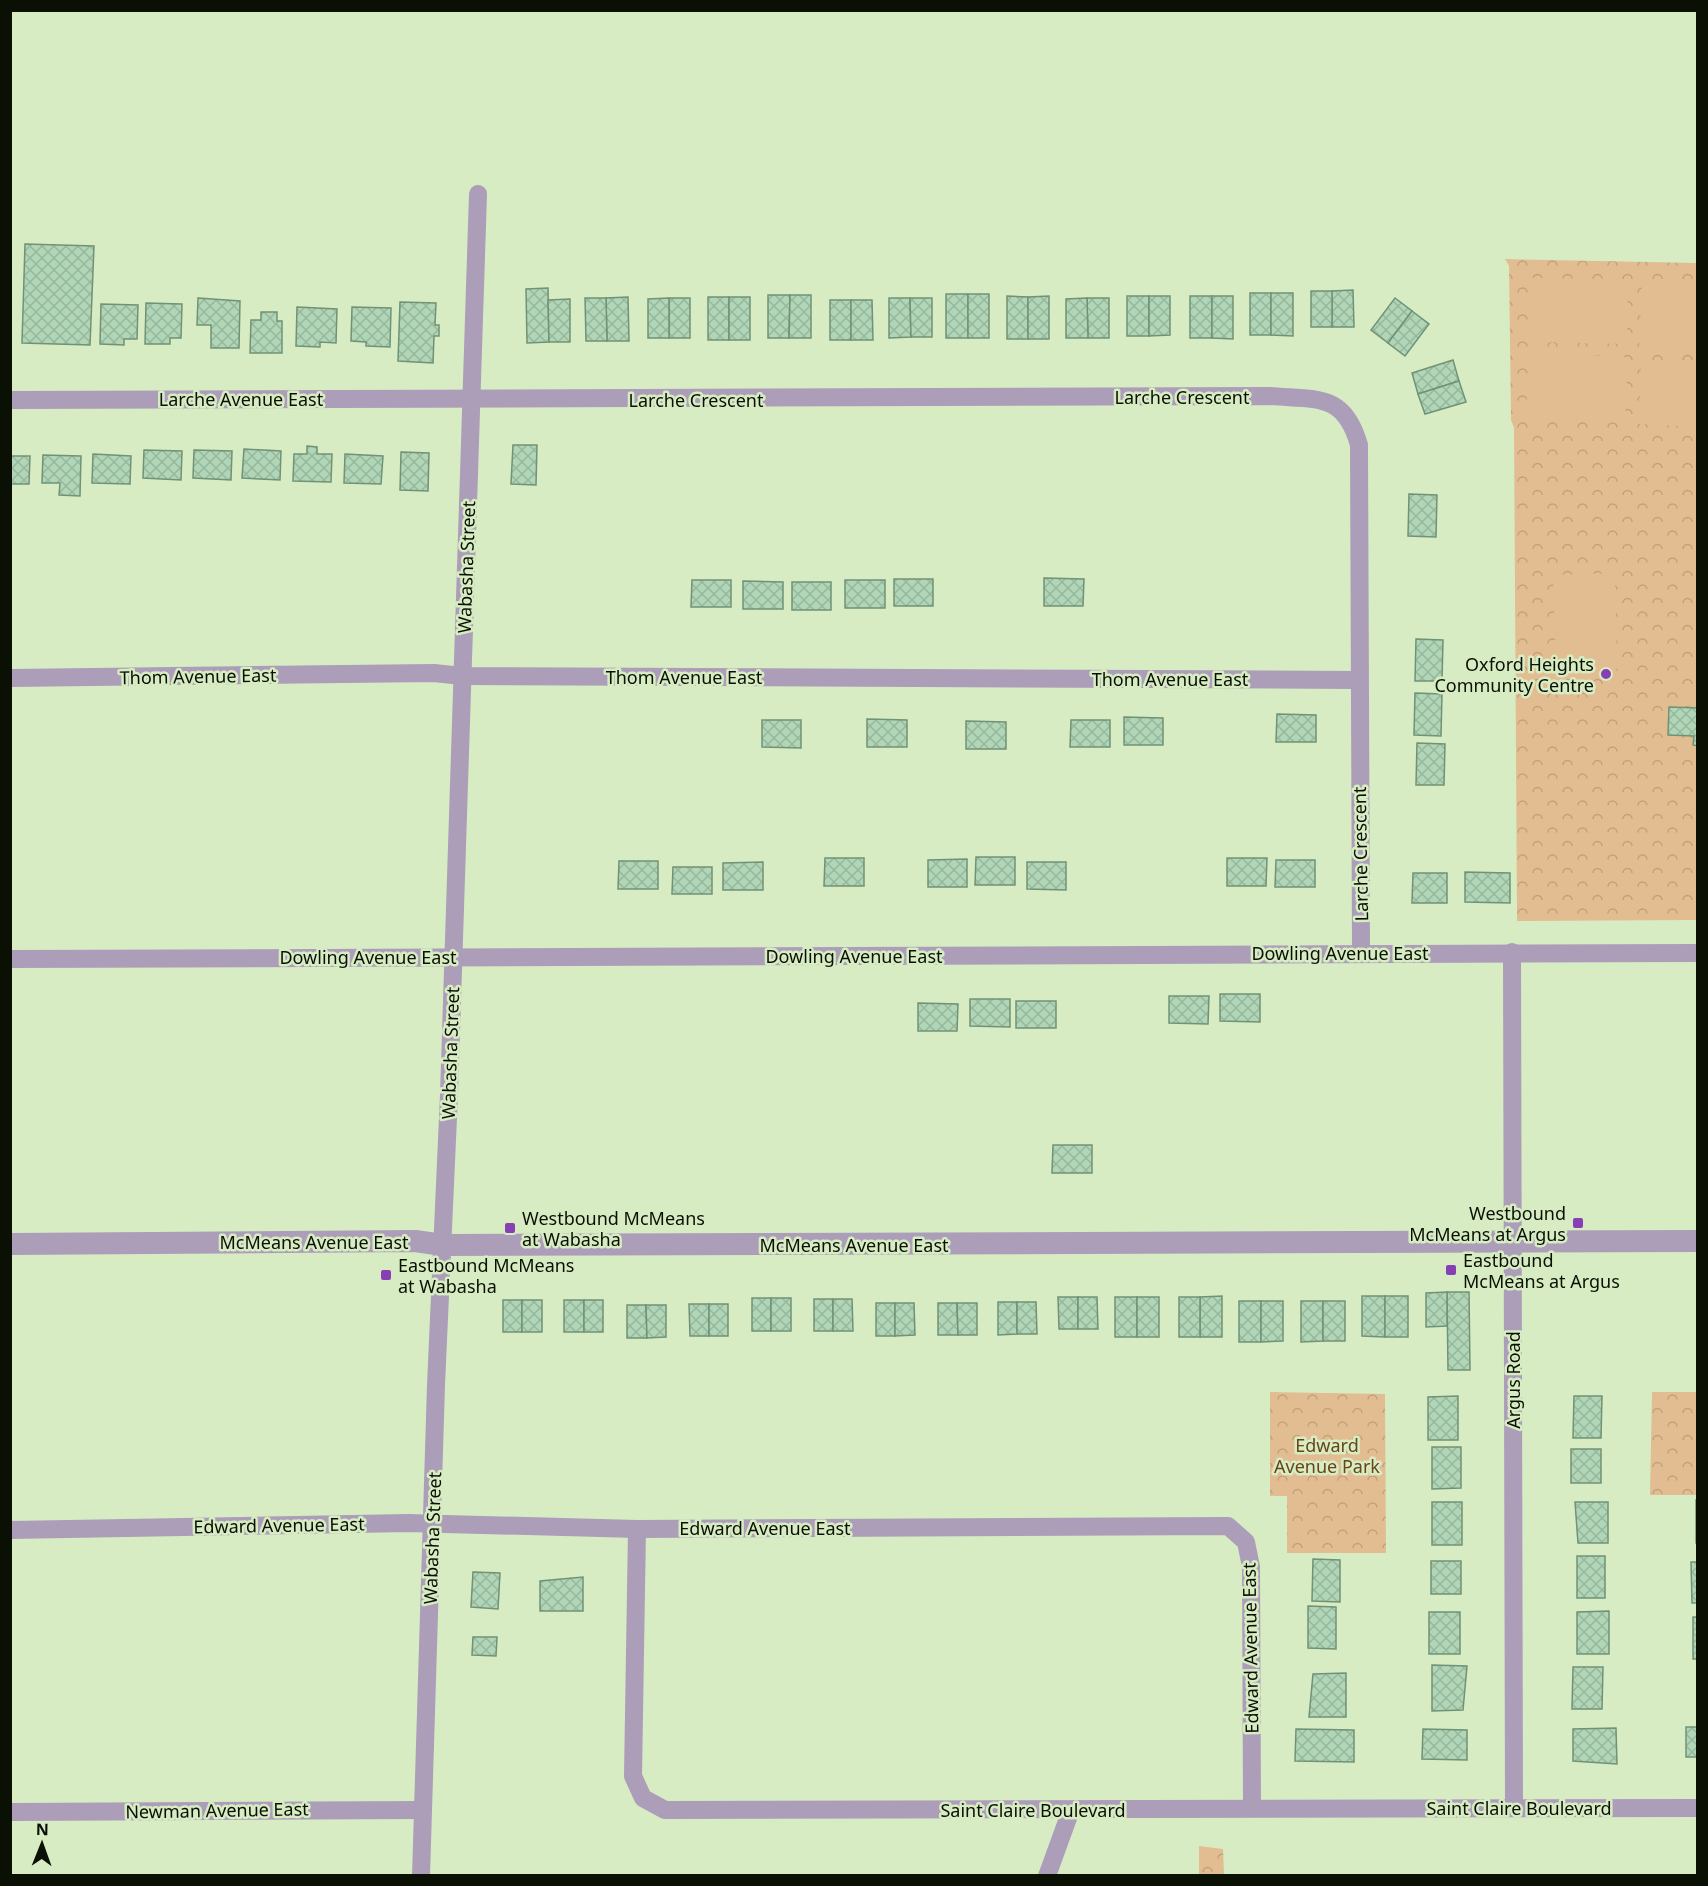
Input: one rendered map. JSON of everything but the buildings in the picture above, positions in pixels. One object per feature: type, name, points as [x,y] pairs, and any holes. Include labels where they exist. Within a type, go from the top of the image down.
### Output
[{"type":"street","name":"Wabasha Street","points":[[422,1875],[478,194]]},
{"type":"street","name":"Larche Crescent","points":[[471,401],[1269,396],[1322,400],[1343,410],[1353,424],[1359,445],[1358,680],[1361,953]]},
{"type":"street","name":"Larche Avenue East","points":[[10,400],[443,399],[471,401]]},
{"type":"street","name":"Thom Avenue East","points":[[10,678],[434,673],[462,676],[1358,680]]},
{"type":"street","name":"Argus Road","points":[[1512,952],[1514,1808]]},
{"type":"street","name":"Dowling Avenue East","points":[[10,958],[1698,953]]},
{"type":"street","name":"McMeans Avenue East","points":[[10,1244],[415,1241],[443,1245],[1698,1241]]},
{"type":"street","name":"Edward Avenue East","points":[[10,1530],[408,1523],[637,1529],[1228,1526],[1246,1542],[1251,1567],[1252,1808]]},
{"type":"street","name":"Saint Claire Boulevard","points":[[637,1529],[633,1776],[643,1798],[665,1810],[1698,1808]]},
{"type":"street","name":"Newman Avenue East","points":[[10,1812],[423,1810]]},
{"type":"street","points":[[1047,1875],[1071,1810]]},
{"type":"green space","name":"Oxford Heights Community Centre","points":[[1505,259],[1697,263],[1697,920],[1517,921],[1514,428],[1511,420],[1509,266]]},
{"type":"green space","points":[[1532,278],[1628,279],[1627,344],[1532,342]]},
{"type":"green space","points":[[1642,279],[1697,281],[1697,353],[1639,351]]},
{"type":"green space","points":[[1529,352],[1628,357],[1625,423],[1526,417]]},
{"type":"green space","points":[[1641,361],[1697,363],[1697,427],[1639,424]]},
{"type":"green space","points":[[1615,573],[1617,669],[1556,670],[1553,575]]},
{"type":"green space","name":"Edward Avenue Park","points":[[1270,1392],[1385,1394],[1386,1553],[1287,1553],[1287,1496],[1270,1496]]},
{"type":"green space","points":[[1652,1392],[1697,1392],[1697,1495],[1650,1495]]},
{"type":"green space","points":[[1199,1846],[1223,1849],[1224,1875],[1199,1875]]},
{"type":"place","name":"Oxford Heights Community Centre","points":[[1606,674]]},
{"type":"place","name":"Westbound McMeans at Argus","points":[[1578,1223]]},
{"type":"place","name":"Westbound McMeans at Wabasha","points":[[510,1228]]},
{"type":"place","name":"Eastbound McMeans at Argus","points":[[1451,1270]]},
{"type":"place","name":"Eastbound McMeans at Wabasha","points":[[386,1275]]}]
